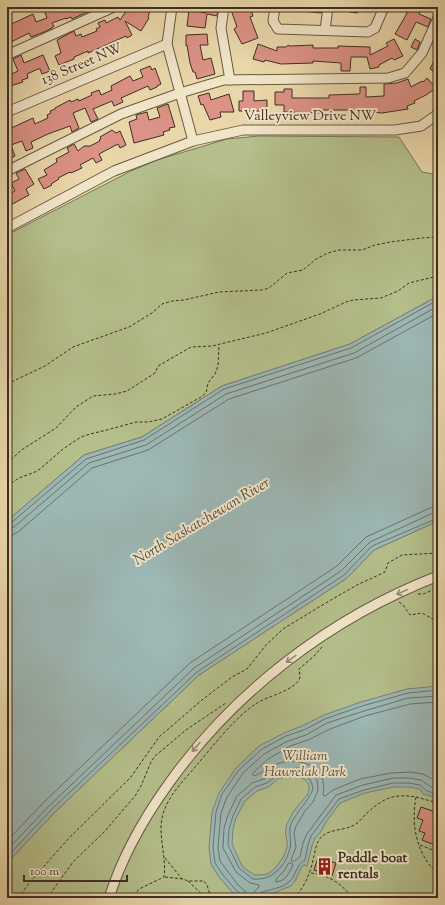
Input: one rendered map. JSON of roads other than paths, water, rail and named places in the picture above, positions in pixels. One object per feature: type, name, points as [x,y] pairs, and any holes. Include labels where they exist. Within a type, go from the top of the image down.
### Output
[{"type":"street","points":[[7,55],[114,7]]},
{"type":"street","points":[[172,7],[167,44],[193,141]]},
{"type":"street","points":[[224,7],[221,28],[230,80]]},
{"type":"street","points":[[275,7],[273,21],[278,29],[368,32],[374,28],[384,7]]},
{"type":"street","points":[[325,30],[328,7]]},
{"type":"street","points":[[374,28],[378,7]]},
{"type":"street","points":[[7,171],[121,114],[180,93],[224,80],[388,78],[405,73],[422,53],[438,18]]},
{"type":"street","name":"138 Street NW","points":[[7,112],[167,44]]},
{"type":"street","name":"Valleyview Drive NW","points":[[7,228],[114,171],[193,141],[243,130],[395,130],[421,126],[438,114]]},
{"type":"street","points":[[109,898],[117,873],[126,853],[150,810],[191,754],[233,708],[272,673],[335,628],[384,600],[438,576]]},
{"type":"water","name":"North Saskatchewan River","points":[[438,296],[438,521],[374,550],[347,578],[199,675],[55,812],[7,863],[7,521],[84,455],[142,437],[222,386],[350,344]]},
{"type":"water","points":[[438,686],[438,798],[423,794],[420,789],[393,787],[365,793],[340,803],[315,838],[307,866],[302,866],[291,886],[259,898],[244,898],[232,892],[219,877],[211,864],[209,847],[212,812],[219,793],[236,768],[259,746],[284,733],[324,715],[361,702],[407,689]],"holes":[[[298,776],[307,782],[309,792],[293,813],[287,824],[287,847],[284,854],[278,865],[272,871],[264,875],[254,875],[242,866],[232,844],[233,829],[236,818],[245,801],[257,791],[268,787],[279,778]]]},
{"type":"place","name":"Paddle boat rentals","points":[[325,867]]},
{"type":"park label","name":"William Hawrelak Park","points":[[305,766]]}]
